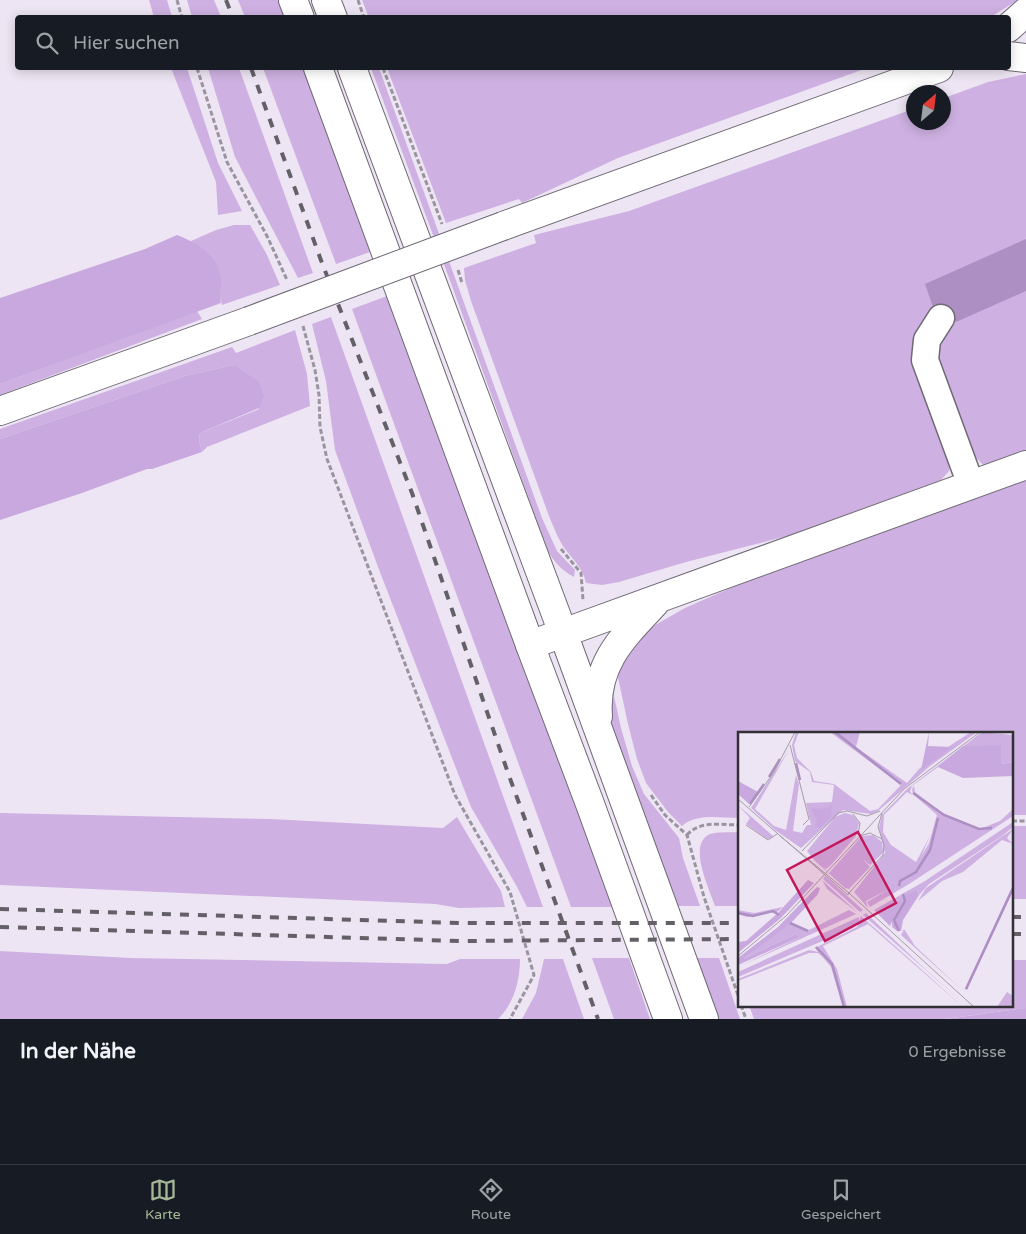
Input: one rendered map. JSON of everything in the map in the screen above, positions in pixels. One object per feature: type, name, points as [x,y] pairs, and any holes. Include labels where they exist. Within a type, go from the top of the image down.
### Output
[{"type":"main road","points":[[293,0],[299,15]]},
{"type":"main road","points":[[326,0],[332,15]]},
{"type":"main road","points":[[1011,25],[1026,12]]},
{"type":"main road","points":[[1011,41],[1026,36]]},
{"type":"main road","points":[[1011,56],[1026,58]]},
{"type":"main road","points":[[319,70],[668,1019]]},
{"type":"main road","points":[[353,70],[600,732],[704,1019]]},
{"type":"main road","points":[[0,411],[933,70]]},
{"type":"main road","points":[[530,645],[1026,465]]},
{"type":"main road","points":[[600,732],[597,703],[602,672],[621,638],[660,598]]},
{"type":"lane","points":[[940,318],[927,340],[925,360],[971,485]]},
{"type":"path","points":[[177,0],[181,15]]},
{"type":"path","points":[[358,0],[363,15]]},
{"type":"path","points":[[197,70],[227,162],[268,238],[284,270],[290,288]]},
{"type":"path","points":[[303,325],[315,370],[320,427],[327,459],[455,795],[510,892],[534,975],[510,1019]]},
{"type":"path","points":[[738,824],[701,825],[693,828],[687,835],[704,897],[738,995]]},
{"type":"path","points":[[741,1006],[746,1019]]},
{"type":"shaded area","points":[[149,0],[167,0],[171,15],[153,15]]},
{"type":"shaded area","points":[[187,0],[214,0],[220,15],[191,15]]},
{"type":"shaded area","points":[[238,0],[280,0],[285,15],[244,15]]},
{"type":"shaded area","points":[[362,0],[1018,0],[994,15],[368,15]]},
{"type":"shaded area","points":[[172,70],[188,70],[218,163],[242,211],[218,215],[216,182]]},
{"type":"shaded area","points":[[209,70],[240,70],[313,273],[298,278],[235,157]]},
{"type":"shaded area","points":[[264,70],[306,70],[373,251],[336,264]]},
{"type":"shaded area","points":[[372,70],[380,70],[542,518],[557,551],[575,570],[574,577],[558,565],[547,549]]},
{"type":"shaded area","points":[[388,70],[861,70],[618,158],[522,203],[519,199],[446,223]]},
{"type":"shaded area","points":[[1026,74],[1026,450],[984,466],[964,445],[930,361],[939,333],[939,329],[933,325],[924,328],[918,340],[919,363],[953,455],[949,471],[941,480],[787,536],[686,562],[619,582],[602,585],[586,583],[580,569],[560,541],[549,516],[471,301],[465,280],[464,268],[536,243],[534,235],[629,211],[906,112],[906,130],[951,130],[951,95],[988,82]]},
{"type":"shaded area","points":[[234,225],[250,225],[267,255],[280,285],[222,305],[220,297],[221,280],[191,241],[216,230]]},
{"type":"shaded area","points":[[177,235],[200,246],[216,263],[221,279],[221,303],[0,384],[0,298],[145,249]]},
{"type":"shaded area","points":[[1026,239],[1026,291],[956,322],[934,310],[925,284]]},
{"type":"shaded area","points":[[387,296],[614,907],[571,907],[352,309]]},
{"type":"shaded area","points":[[197,311],[202,319],[0,395],[0,384]]},
{"type":"shaded area","points":[[331,317],[543,907],[527,907],[471,807],[335,450],[326,381],[312,324]]},
{"type":"shaded area","points":[[295,330],[307,374],[310,406],[207,447],[202,452],[199,440],[200,433],[259,409],[234,365],[185,376],[0,439],[0,429],[232,347],[236,353]]},
{"type":"shaded area","points":[[234,365],[259,382],[264,396],[259,408],[200,433],[199,440],[202,452],[0,520],[0,439],[185,376]]},
{"type":"shaded area","points":[[1026,480],[1026,815],[1014,815],[1014,732],[738,732],[738,818],[694,819],[682,826],[668,812],[646,783],[637,759],[628,724],[617,673],[618,658],[643,632],[685,608],[742,583]]},
{"type":"shaded area","points":[[613,683],[621,728],[632,766],[644,794],[679,838],[683,858],[700,906],[678,906],[613,730],[609,713]]},
{"type":"shaded area","points":[[0,813],[270,819],[443,828],[457,817],[501,891],[505,907],[459,908],[435,904],[0,885]]},
{"type":"shaded area","points":[[1014,826],[1026,826],[1026,899],[1014,899]]},
{"type":"shaded area","points":[[738,832],[738,906],[715,906],[702,869],[700,849],[702,841],[708,835]]},
{"type":"shaded area","points":[[0,951],[131,958],[447,964],[460,959],[520,959],[515,991],[504,1013],[498,1019],[0,1019]]},
{"type":"shaded area","points":[[592,958],[629,958],[650,1019],[614,1019]]},
{"type":"shaded area","points":[[697,958],[719,958],[740,1019],[718,1019]]},
{"type":"shaded area","points":[[544,959],[563,959],[584,1019],[522,1019],[536,993]]},
{"type":"shaded area","points":[[1014,960],[1026,960],[1026,1008],[944,1019],[754,1019],[749,1006],[1014,1006]]},
{"type":"shaded area","points":[[1026,1008],[1026,1019],[945,1019]]},
{"type":"railway","points":[[226,0],[232,15]]},
{"type":"railway","points":[[252,70],[322,263],[412,493],[508,773],[598,1019]]},
{"type":"railway","points":[[0,909],[460,923],[738,923]]},
{"type":"railway","points":[[1014,917],[1026,917]]},
{"type":"railway","points":[[0,927],[460,941],[738,939]]},
{"type":"railway","points":[[1014,934],[1026,934]]}]
